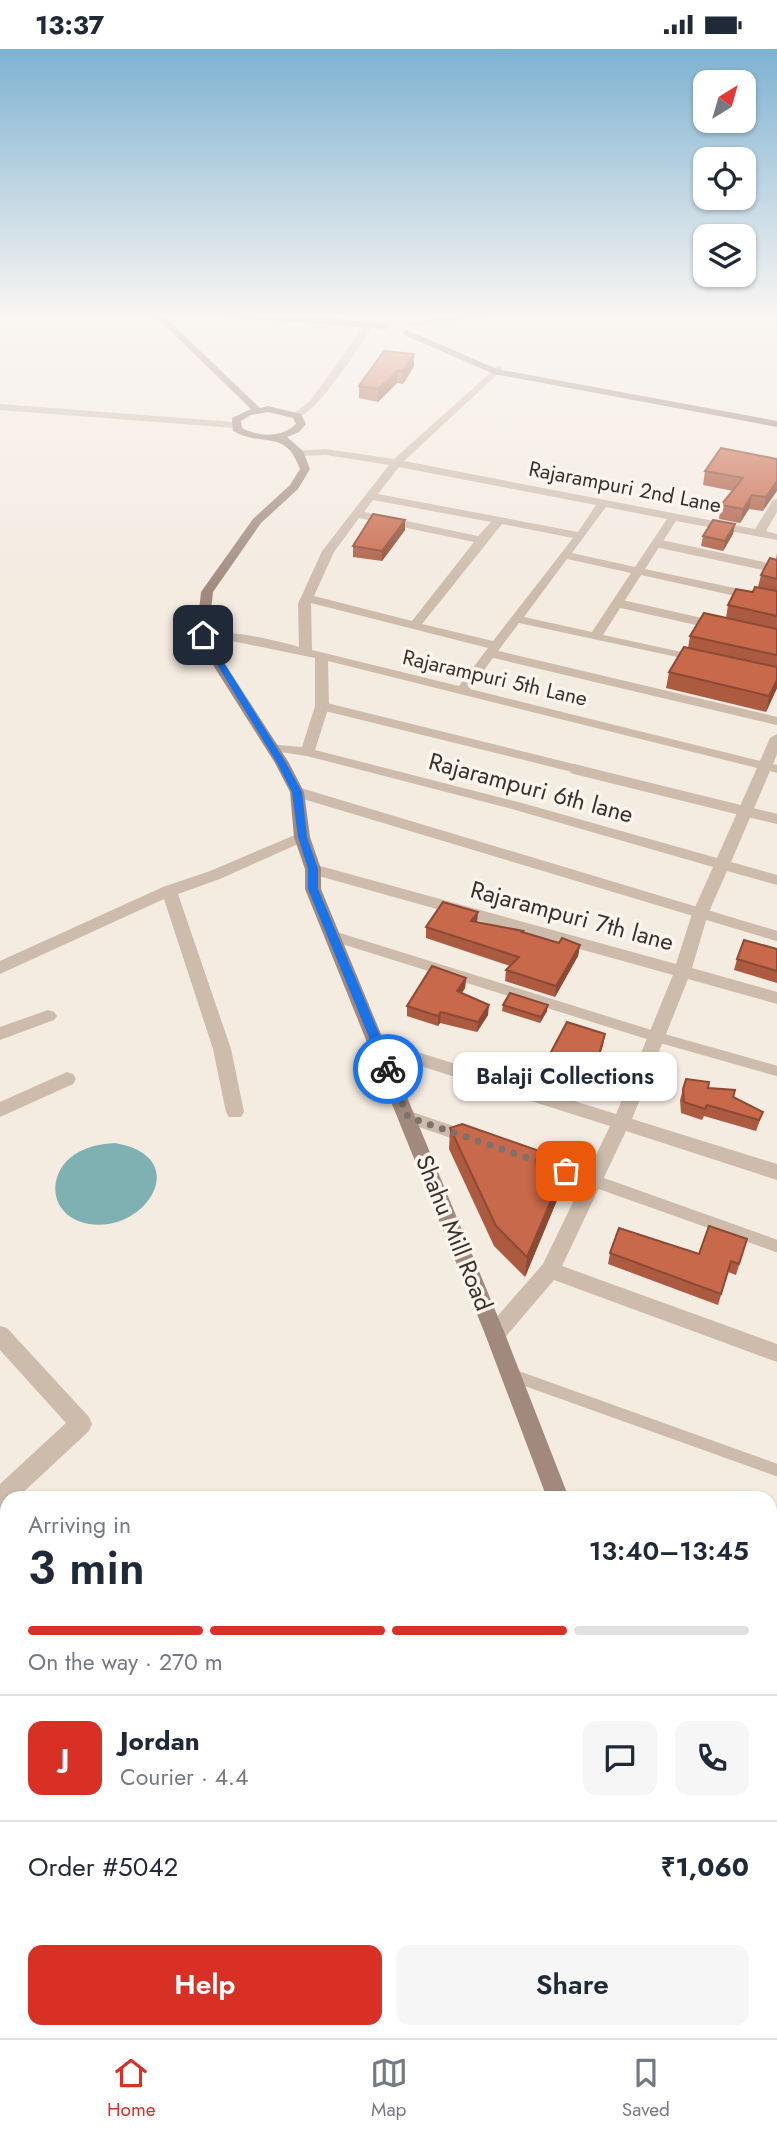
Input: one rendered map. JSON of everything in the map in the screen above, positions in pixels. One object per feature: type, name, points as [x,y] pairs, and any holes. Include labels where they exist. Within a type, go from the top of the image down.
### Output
[{"type":"main road","points":[[254,407],[257,410]]},
{"type":"main road","points":[[697,407],[777,422]]},
{"type":"main road","points":[[257,410],[279,410],[297,416],[301,424],[279,436],[251,436],[242,433],[234,425],[240,416],[257,410]]},
{"type":"main road","points":[[202,638],[207,592],[257,521],[294,487],[305,469],[299,453],[279,436]]},
{"type":"main road","name":"Shahu Mill Road","points":[[202,638],[272,747],[297,792],[302,837],[313,869],[313,889],[408,1117],[555,1491]]},
{"type":"street","points":[[0,407],[234,425]]},
{"type":"street","points":[[297,416],[308,407]]},
{"type":"street","points":[[306,653],[303,604],[328,551],[396,463],[456,407]]},
{"type":"street","name":"Rajarampuri 2nd Lane","points":[[299,453],[326,452],[396,463],[777,537]]},
{"type":"street","points":[[370,496],[581,536]]},
{"type":"street","points":[[462,691],[604,502]]},
{"type":"street","points":[[759,533],[777,502]]},
{"type":"street","points":[[356,514],[481,540]]},
{"type":"street","points":[[595,637],[674,516]]},
{"type":"street","points":[[415,625],[481,540],[500,520]]},
{"type":"street","points":[[564,555],[777,601]]},
{"type":"street","points":[[306,598],[415,625],[493,650]]},
{"type":"street","points":[[516,619],[712,663]]},
{"type":"street","name":"Rajarampuri 5th Lane","points":[[202,638],[232,637],[321,656],[771,767]]},
{"type":"street","points":[[307,752],[322,706],[321,656]]},
{"type":"street","points":[[495,1334],[550,1270],[641,1081],[683,972],[700,915],[746,811],[771,767],[777,738]]},
{"type":"street","name":"Rajarampuri 6th lane","points":[[272,747],[307,752],[517,806],[777,880]]},
{"type":"street","points":[[0,968],[169,891],[215,875],[302,837]]},
{"type":"street","name":"Rajarampuri 7th lane","points":[[313,869],[777,998]]},
{"type":"street","points":[[169,891],[222,1049],[235,1112]]},
{"type":"street","points":[[0,1034],[48,1016]]},
{"type":"street","points":[[379,1046],[777,1172]]},
{"type":"street","points":[[0,1110],[67,1079]]},
{"type":"street","points":[[550,1270],[777,1353]]},
{"type":"street","points":[[0,1335],[81,1424],[9,1491]]},
{"type":"lane","points":[[656,543],[777,569]]},
{"type":"lane","points":[[617,603],[724,627]]},
{"type":"lane","points":[[493,650],[777,721]]},
{"type":"lane","points":[[322,706],[777,819]]},
{"type":"lane","points":[[297,792],[777,936]]},
{"type":"lane","points":[[333,936],[657,1037],[777,1071]]},
{"type":"lane","points":[[408,1117],[474,1139]]},
{"type":"lane","points":[[540,1161],[777,1246]]},
{"type":"lane","points":[[509,1374],[777,1470]]},
{"type":"water","points":[[115,1143],[141,1152],[154,1165],[157,1181],[151,1197],[138,1211],[120,1221],[99,1225],[67,1215],[57,1200],[55,1191],[58,1174],[63,1165],[80,1151]]},
{"type":"building","points":[[721,448],[777,459],[777,481],[766,497],[752,495],[743,509],[721,505],[743,478],[705,471]]},
{"type":"building","points":[[373,514],[405,520],[382,551],[353,546]]},
{"type":"building","points":[[713,520],[735,524],[725,541],[703,536]]},
{"type":"building","points":[[770,558],[777,560],[777,579],[761,575]]},
{"type":"building","points":[[755,587],[777,591],[777,616],[728,605],[736,589],[753,592]]},
{"type":"building","points":[[704,613],[777,629],[777,655],[690,636]]},
{"type":"building","points":[[684,647],[777,667],[777,680],[769,696],[669,672]]},
{"type":"building","points":[[443,902],[478,912],[471,921],[523,931],[559,943],[562,938],[580,945],[556,986],[506,970],[519,957],[426,927]]},
{"type":"building","points":[[744,940],[777,949],[777,971],[737,959]]},
{"type":"building","points":[[432,966],[466,978],[457,991],[489,1005],[478,1022],[441,1012],[438,1016],[407,1006]]},
{"type":"building","points":[[510,993],[548,1005],[541,1017],[503,1005]]},
{"type":"building","points":[[567,1022],[605,1034],[595,1067],[550,1054]]},
{"type":"building","points":[[686,1079],[709,1082],[708,1088],[735,1090],[733,1097],[763,1112],[759,1120],[707,1105],[705,1109],[684,1102],[683,1089]]},
{"type":"building","points":[[462,1124],[568,1161],[527,1257],[496,1226],[450,1128]]},
{"type":"building","points":[[709,1226],[747,1239],[739,1264],[731,1261],[721,1294],[610,1253],[619,1228],[699,1254]]},
{"type":"way so far","points":[[388,1069],[408,1117],[566,1171]]},
{"type":"place","name":"Balaji Collections","points":[[566,1171]]},
{"type":"route","points":[[203,635],[202,638],[249,709],[297,792],[302,837],[313,869],[313,889],[388,1069]]}]
